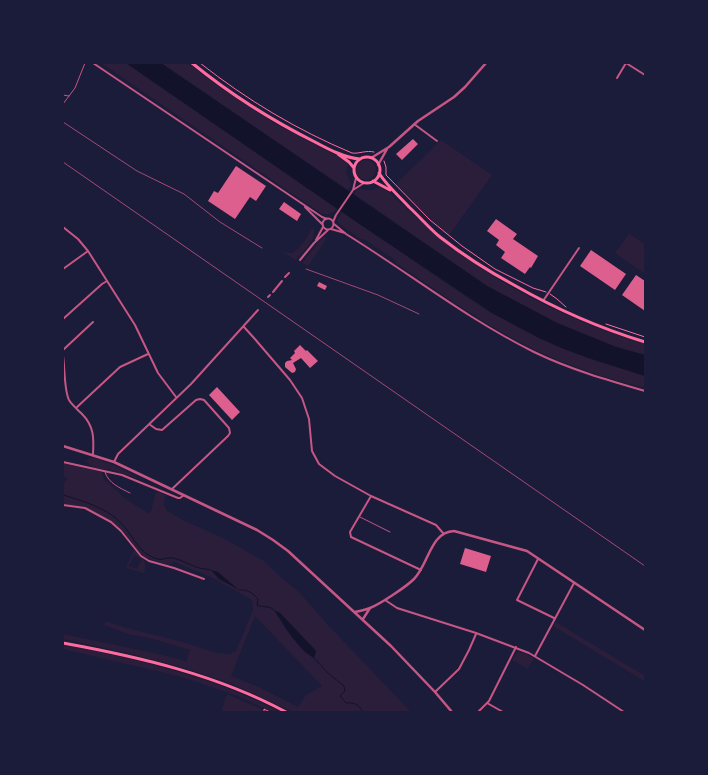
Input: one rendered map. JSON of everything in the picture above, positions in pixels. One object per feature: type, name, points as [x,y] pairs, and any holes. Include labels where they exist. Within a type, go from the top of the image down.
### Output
[{"type":"main road","points":[[192,63],[235,96],[270,118],[303,136],[333,151],[352,158],[360,159],[365,157],[374,160],[378,165],[379,173],[383,180],[439,235],[458,250],[500,277],[543,301],[592,324],[645,342]]},
{"type":"main road","points":[[333,151],[349,162],[354,168]]},
{"type":"main road","points":[[360,159],[354,168],[356,178],[364,183],[373,181],[394,192]]},
{"type":"main road","points":[[373,181],[379,173]]},
{"type":"main road","points":[[63,642],[135,657],[198,675],[245,692],[286,712]]},
{"type":"street","points":[[93,63],[298,201],[334,223],[346,234],[462,311],[534,352],[578,370],[645,391]]},
{"type":"street","points":[[371,158],[389,147],[413,124],[457,94],[471,81],[486,63]]},
{"type":"street","points":[[617,78],[626,63],[645,75]]},
{"type":"street","points":[[413,124],[438,141]]},
{"type":"street","points":[[378,165],[389,147]]},
{"type":"street","points":[[300,260],[314,243],[330,229],[334,223],[336,215],[353,190],[356,178]]},
{"type":"street","points":[[353,190],[364,183]]},
{"type":"street","points":[[298,201],[323,226],[346,234]]},
{"type":"street","points":[[314,243],[323,226],[324,220],[336,215]]},
{"type":"street","points":[[63,227],[78,239],[88,251],[135,325],[158,373],[176,397]]},
{"type":"street","points":[[543,301],[579,248]]},
{"type":"street","points":[[63,269],[88,251]]},
{"type":"street","points":[[285,277],[289,273]]},
{"type":"street","points":[[63,319],[107,281]]},
{"type":"street","points":[[273,292],[282,281]]},
{"type":"street","points":[[114,462],[118,454],[191,384],[258,310]]},
{"type":"street","points":[[63,350],[93,322]]},
{"type":"street","points":[[244,327],[290,380],[302,398],[309,420],[312,451],[319,464],[335,476],[371,496],[436,525],[443,533]]},
{"type":"street","points":[[76,408],[120,367],[148,354]]},
{"type":"street","points":[[63,356],[68,398],[91,425],[94,436],[93,454]]},
{"type":"street","points":[[149,424],[156,429],[162,430],[200,398],[204,400],[229,428],[229,435],[172,489]]},
{"type":"street","points":[[63,446],[93,454],[114,462],[257,530],[273,540],[288,551],[363,619],[435,692],[452,712]]},
{"type":"street","points":[[63,462],[122,475],[178,498],[184,495]]},
{"type":"street","points":[[371,496],[350,532],[352,538],[421,570]]},
{"type":"street","points":[[63,505],[85,508],[111,522],[121,531],[141,556],[149,561],[174,568],[204,580]]},
{"type":"street","points":[[355,612],[370,608],[412,581],[421,570],[437,538],[443,533],[451,531],[460,532],[523,549],[539,558],[645,630]]},
{"type":"street","points":[[539,558],[517,600],[554,618]]},
{"type":"street","points":[[535,656],[574,583]]},
{"type":"street","points":[[384,599],[397,608],[516,647],[535,656],[584,685],[624,712]]},
{"type":"street","points":[[363,619],[370,608]]},
{"type":"street","points":[[435,692],[459,669],[476,633]]},
{"type":"street","points":[[478,712],[487,703],[516,647]]},
{"type":"street","points":[[487,703],[502,712]]},
{"type":"lane","points":[[63,104],[78,80],[85,63]]},
{"type":"lane","points":[[63,95],[69,96]]},
{"type":"lane","points":[[104,471],[112,483],[130,494]]},
{"type":"lane","points":[[359,517],[390,532]]},
{"type":"path","points":[[200,63],[249,99],[282,120],[317,138],[356,153]]},
{"type":"path","points":[[386,175],[430,220],[462,246],[495,269],[533,288],[537,288],[548,293],[569,310]]},
{"type":"path","points":[[606,324],[645,337]]},
{"type":"path","points":[[264,712],[264,709],[270,712]]},
{"type":"shaded area","points":[[101,63],[126,63],[336,208],[335,211],[328,215],[322,214]]},
{"type":"shaded area","points":[[126,63],[161,63],[487,286],[557,323],[616,347],[645,355],[645,376],[564,349],[539,338],[492,313],[358,223]]},
{"type":"shaded area","points":[[161,63],[188,63],[218,86],[272,122],[345,160],[348,163],[346,172],[351,185],[348,190]]},
{"type":"shaded area","points":[[441,140],[492,175],[449,235],[429,218],[396,184]]},
{"type":"shaded area","points":[[366,160],[373,163],[376,170],[373,177],[366,180],[359,177],[356,170],[359,163]]},
{"type":"shaded area","points":[[380,186],[390,193],[444,242],[474,264],[520,292],[568,316],[619,336],[645,344],[645,355],[616,347],[557,323],[487,286],[354,194],[358,189],[372,190]]},
{"type":"shaded area","points":[[342,212],[492,313],[564,349],[645,376],[645,388],[565,363],[534,350],[487,324],[396,263],[395,260],[364,239],[360,239],[338,223],[338,219]]},
{"type":"shaded area","points":[[312,228],[314,229],[314,233],[311,242],[296,260],[281,251],[290,253],[294,252],[309,235]]},
{"type":"shaded area","points":[[629,234],[645,244],[645,274],[615,253]]},
{"type":"shaded area","points":[[323,237],[327,238],[308,266],[302,263]]},
{"type":"shaded area","points":[[92,457],[116,466],[137,478],[111,470],[95,468],[85,461]]},
{"type":"shaded area","points":[[63,463],[102,472],[104,480],[127,500],[148,513],[151,511],[156,491],[165,495],[164,504],[166,510],[183,520],[223,538],[264,561],[298,591],[411,712],[293,712],[232,684],[185,668],[123,652],[63,639],[63,634],[163,655],[186,662],[190,650],[149,638],[128,634],[104,625],[106,621],[217,653],[229,654],[236,651],[253,610],[252,600],[213,578],[174,562],[169,565],[143,556],[122,530],[110,520],[84,507],[63,504],[63,485],[67,478],[63,476]],"holes":[[[274,610],[280,613],[316,651],[295,639],[287,631]],[[255,616],[322,686],[306,695],[298,707],[259,687],[231,676]]]},
{"type":"shaded area","points":[[134,550],[145,562],[144,573],[126,568]],"holes":[[[134,555],[142,559],[137,569],[129,566]]]},
{"type":"shaded area","points":[[211,570],[218,572],[239,590],[219,579]]},
{"type":"shaded area","points":[[274,610],[280,613],[316,651],[314,658],[308,654],[291,636]]},
{"type":"shaded area","points":[[556,622],[645,676],[644,681],[553,626]]},
{"type":"shaded area","points":[[63,645],[119,656],[202,679],[255,700],[280,712],[273,712],[238,696],[182,677],[63,649]]},
{"type":"shaded area","points":[[518,651],[534,658],[528,669],[512,660]]},
{"type":"shaded area","points":[[227,694],[268,712],[221,712]]},
{"type":"building","points":[[413,139],[418,144],[402,160],[396,154]]},
{"type":"building","points":[[236,166],[266,186],[256,201],[250,197],[235,219],[208,201],[214,191],[218,193]]},
{"type":"building","points":[[284,202],[301,214],[297,221],[279,209]]},
{"type":"building","points":[[496,219],[517,234],[513,239],[538,256],[531,268],[530,267],[525,274],[501,258],[505,252],[496,245],[499,240],[487,231]]},
{"type":"building","points":[[591,250],[626,274],[615,290],[580,266]]},
{"type":"building","points":[[636,275],[645,281],[645,311],[622,295]]},
{"type":"building","points":[[319,282],[327,286],[325,290],[317,286]]},
{"type":"building","points":[[300,345],[318,361],[310,368],[301,358],[293,363],[296,369],[295,372],[292,373],[285,367],[285,363],[292,360],[290,358]]},
{"type":"building","points":[[217,387],[240,412],[232,420],[209,395]]},
{"type":"building","points":[[465,548],[491,556],[486,572],[460,564]]},
{"type":"waterway","points":[[63,495],[109,513],[125,527],[141,549],[150,556],[160,559],[173,558],[199,568],[211,570]]},
{"type":"waterway","points":[[239,590],[247,591],[254,595],[258,599],[257,605],[274,610]]},
{"type":"waterway","points":[[313,657],[329,674],[344,686],[345,691],[340,696],[346,703],[356,704],[363,712]]},
{"type":"railway","points":[[63,122],[137,171],[184,194],[220,222],[262,248]]},
{"type":"railway","points":[[63,162],[645,566]]},
{"type":"railway","points":[[306,269],[378,295],[419,314]]}]
